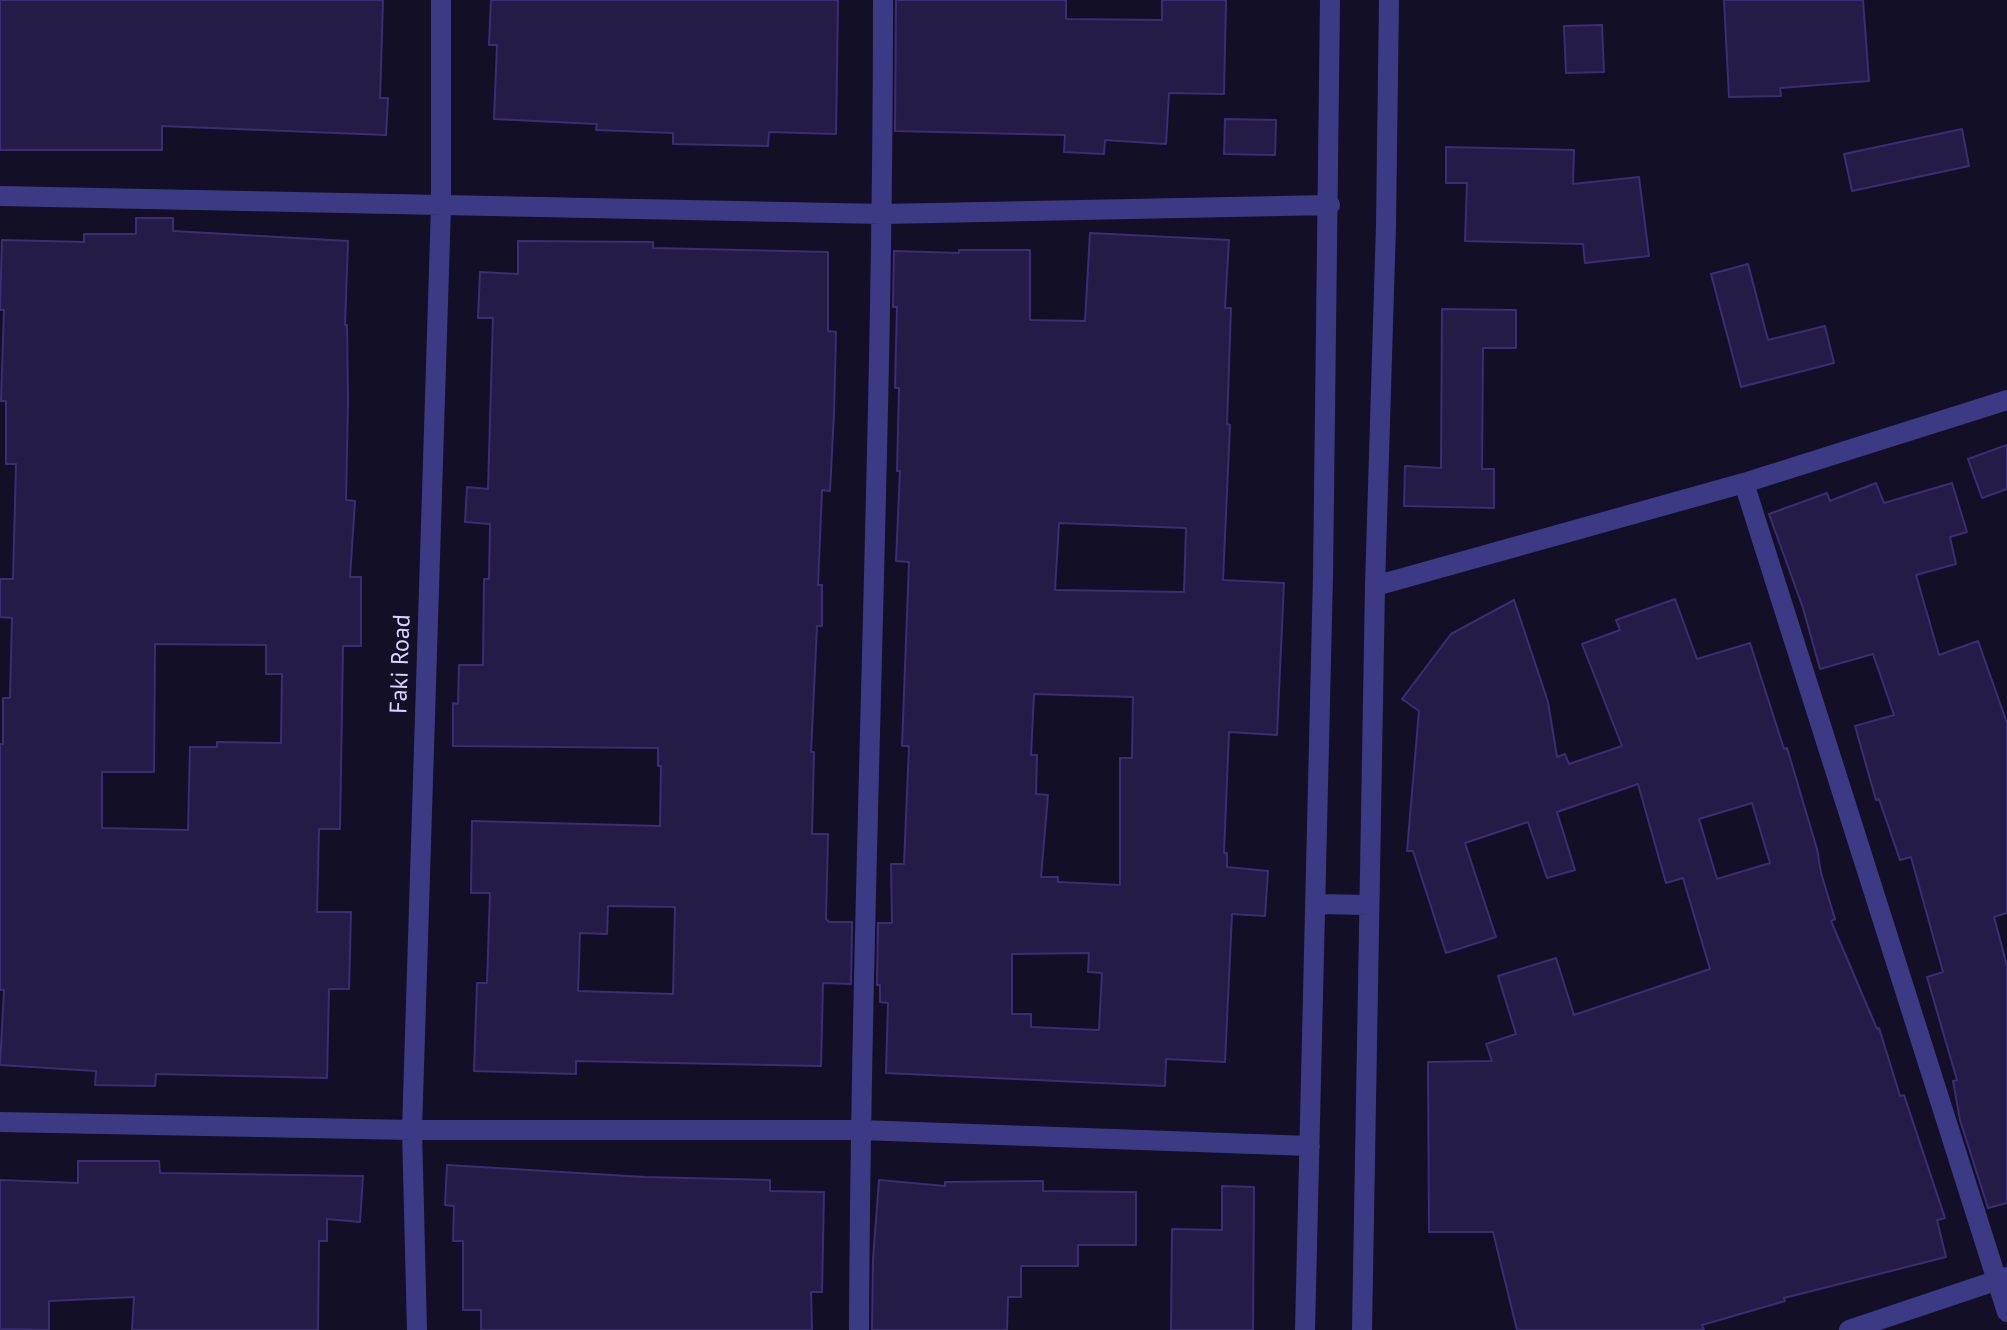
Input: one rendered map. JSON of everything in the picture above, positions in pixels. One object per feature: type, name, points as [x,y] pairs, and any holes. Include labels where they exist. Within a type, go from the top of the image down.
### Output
[{"type":"street","name":"Faki Road","points":[[417,1330],[412,1130],[441,206],[441,0]]},
{"type":"street","points":[[859,1330],[860,1130],[883,214],[883,0]]},
{"type":"street","points":[[1305,1330],[1330,205],[1330,0]]},
{"type":"street","points":[[1362,1330],[1389,0]]},
{"type":"street","points":[[0,196],[883,214],[1330,205]]},
{"type":"street","points":[[1375,586],[1744,483],[2007,400]]},
{"type":"street","points":[[1744,483],[2003,1279],[2007,1312]]},
{"type":"street","points":[[1316,904],[1369,905]]},
{"type":"street","points":[[0,1122],[412,1130],[860,1130],[1310,1146]]},
{"type":"street","points":[[1849,1330],[2003,1279]]},
{"type":"building","points":[[0,0],[383,0],[380,98],[388,98],[386,135],[162,126],[162,150],[0,150]]},
{"type":"building","points":[[491,0],[838,0],[836,134],[769,132],[768,146],[673,144],[673,133],[596,130],[597,124],[494,119],[497,45],[489,45]]},
{"type":"building","points":[[896,0],[1066,0],[1066,19],[1162,20],[1162,0],[1226,0],[1224,94],[1169,93],[1166,144],[1105,140],[1104,154],[1064,152],[1065,135],[895,131]]},
{"type":"building","points":[[1724,0],[1863,0],[1869,81],[1780,88],[1781,96],[1729,97]]},
{"type":"building","points":[[1602,25],[1604,72],[1566,73],[1564,26]]},
{"type":"building","points":[[1225,119],[1276,120],[1275,155],[1224,154]]},
{"type":"building","points":[[1962,129],[1969,166],[1852,191],[1844,154]]},
{"type":"building","points":[[1446,147],[1574,150],[1573,184],[1639,177],[1649,256],[1585,263],[1583,244],[1465,241],[1467,183],[1446,183]]},
{"type":"building","points":[[136,218],[173,218],[173,231],[348,241],[346,500],[355,501],[350,577],[361,577],[361,646],[343,646],[340,829],[319,829],[317,912],[351,912],[349,989],[329,989],[327,1078],[156,1074],[155,1086],[95,1085],[96,1071],[0,1065],[4,990],[0,990],[0,744],[3,744],[3,698],[10,698],[12,618],[0,617],[0,579],[13,579],[16,464],[6,464],[6,401],[1,401],[4,310],[0,310],[2,240],[84,242],[84,234],[136,234]],"holes":[[[155,644],[266,645],[266,674],[282,674],[281,743],[217,742],[217,747],[190,747],[188,830],[102,828],[102,772],[154,772]]]},
{"type":"building","points":[[1090,233],[1229,240],[1225,308],[1231,308],[1227,424],[1230,425],[1223,580],[1284,583],[1277,735],[1229,732],[1224,853],[1227,853],[1227,867],[1268,871],[1265,916],[1232,914],[1225,1062],[1166,1059],[1165,1086],[886,1073],[888,1003],[880,1002],[880,985],[877,985],[878,923],[892,923],[891,864],[904,864],[909,746],[902,746],[909,562],[896,561],[900,471],[897,471],[899,388],[895,388],[897,307],[893,307],[894,251],[959,253],[959,250],[1030,250],[1030,320],[1085,321]],"holes":[[[1059,523],[1186,528],[1184,592],[1055,590]],[[1034,694],[1133,697],[1132,758],[1120,758],[1120,885],[1058,882],[1058,877],[1041,877],[1048,795],[1036,794],[1037,755],[1031,755]],[[1089,953],[1088,972],[1102,973],[1099,1030],[1031,1027],[1031,1014],[1012,1014],[1012,954]]]},
{"type":"building","points":[[518,241],[653,242],[653,248],[828,252],[828,331],[836,332],[834,413],[830,491],[822,490],[818,585],[822,585],[822,626],[817,626],[811,752],[814,752],[812,834],[828,834],[826,919],[829,922],[852,922],[851,984],[823,983],[821,1066],[576,1061],[576,1074],[474,1071],[477,983],[487,983],[490,893],[471,893],[472,821],[660,826],[661,766],[658,766],[658,748],[453,746],[453,703],[458,704],[459,665],[483,665],[484,579],[489,579],[490,524],[465,522],[467,487],[488,489],[493,318],[478,318],[480,272],[518,274]],"holes":[[[608,906],[675,907],[673,994],[578,991],[580,933],[607,934]]]},
{"type":"building","points":[[1748,264],[1768,340],[1825,326],[1834,363],[1741,387],[1711,274]]},
{"type":"building","points":[[1442,309],[1516,310],[1516,348],[1483,348],[1482,469],[1494,469],[1494,508],[1404,506],[1405,466],[1441,468]]},
{"type":"building","points":[[2007,445],[2007,489],[1982,498],[1968,459]]},
{"type":"building","points":[[1876,483],[1884,503],[1952,483],[1967,532],[1950,537],[1956,564],[1916,575],[1939,655],[1978,641],[2007,723],[2007,913],[1994,917],[2007,966],[2007,1203],[1988,1208],[1960,1120],[1953,1081],[1957,1080],[1927,977],[1943,972],[1911,857],[1900,860],[1879,799],[1876,800],[1855,726],[1894,715],[1873,654],[1820,669],[1803,608],[1769,514],[1827,493],[1830,501]]},
{"type":"building","points":[[1675,599],[1697,659],[1750,643],[1784,749],[1787,748],[1817,849],[1835,919],[1831,921],[1879,1028],[1900,1096],[1904,1095],[1945,1218],[1937,1220],[1946,1257],[1784,1298],[1785,1301],[1702,1325],[1704,1330],[1517,1330],[1493,1232],[1429,1232],[1428,1062],[1492,1061],[1486,1044],[1516,1034],[1498,976],[1556,958],[1574,1015],[1710,969],[1683,878],[1666,883],[1638,784],[1557,812],[1575,870],[1547,878],[1528,822],[1465,843],[1496,937],[1446,953],[1413,851],[1407,851],[1419,711],[1402,699],[1451,634],[1514,600],[1548,702],[1557,757],[1565,754],[1569,764],[1622,746],[1582,644],[1620,630],[1616,620]],"holes":[[[1752,803],[1770,863],[1717,879],[1699,819]]]},
{"type":"building","points":[[78,1161],[159,1161],[160,1173],[363,1176],[360,1222],[327,1219],[327,1241],[319,1241],[318,1330],[132,1330],[134,1297],[49,1301],[49,1330],[0,1329],[0,1180],[78,1183]]},
{"type":"building","points":[[447,1165],[644,1177],[770,1180],[770,1191],[824,1192],[822,1292],[811,1292],[812,1330],[481,1330],[481,1310],[463,1310],[463,1241],[453,1241],[454,1206],[445,1205]]},
{"type":"building","points":[[879,1180],[945,1186],[945,1182],[1043,1181],[1043,1191],[1136,1192],[1136,1245],[1078,1245],[1078,1266],[1021,1266],[1021,1297],[1008,1297],[1007,1330],[872,1330]]},
{"type":"building","points":[[1222,1186],[1254,1187],[1253,1330],[1171,1330],[1172,1229],[1222,1230]]}]
